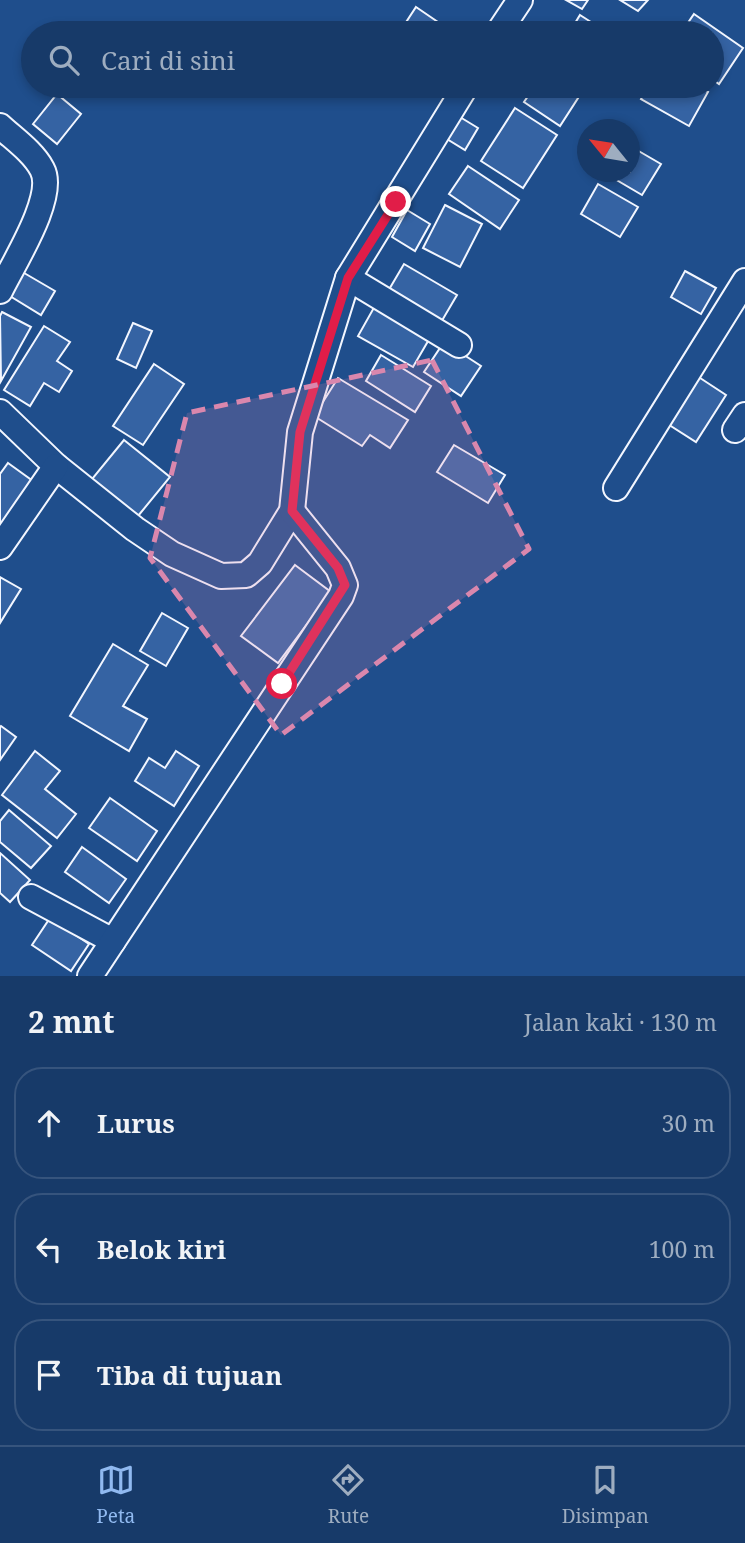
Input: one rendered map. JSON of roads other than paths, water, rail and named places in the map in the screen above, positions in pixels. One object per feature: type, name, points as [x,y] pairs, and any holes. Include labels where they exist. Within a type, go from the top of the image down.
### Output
[{"type":"street","points":[[506,21],[520,0]]},
{"type":"street","points":[[0,412],[56,466],[153,542],[172,554],[221,576],[246,575],[260,564],[292,511],[300,432],[348,278],[459,98]]},
{"type":"street","points":[[0,126],[37,160],[47,180],[47,191],[0,291]]},
{"type":"street","points":[[348,278],[459,345]]},
{"type":"street","points":[[616,488],[745,281]]},
{"type":"street","points":[[0,547],[56,466]]},
{"type":"street","points":[[90,976],[341,596],[345,585],[338,568],[292,511]]},
{"type":"street","points":[[31,897],[113,941]]}]
